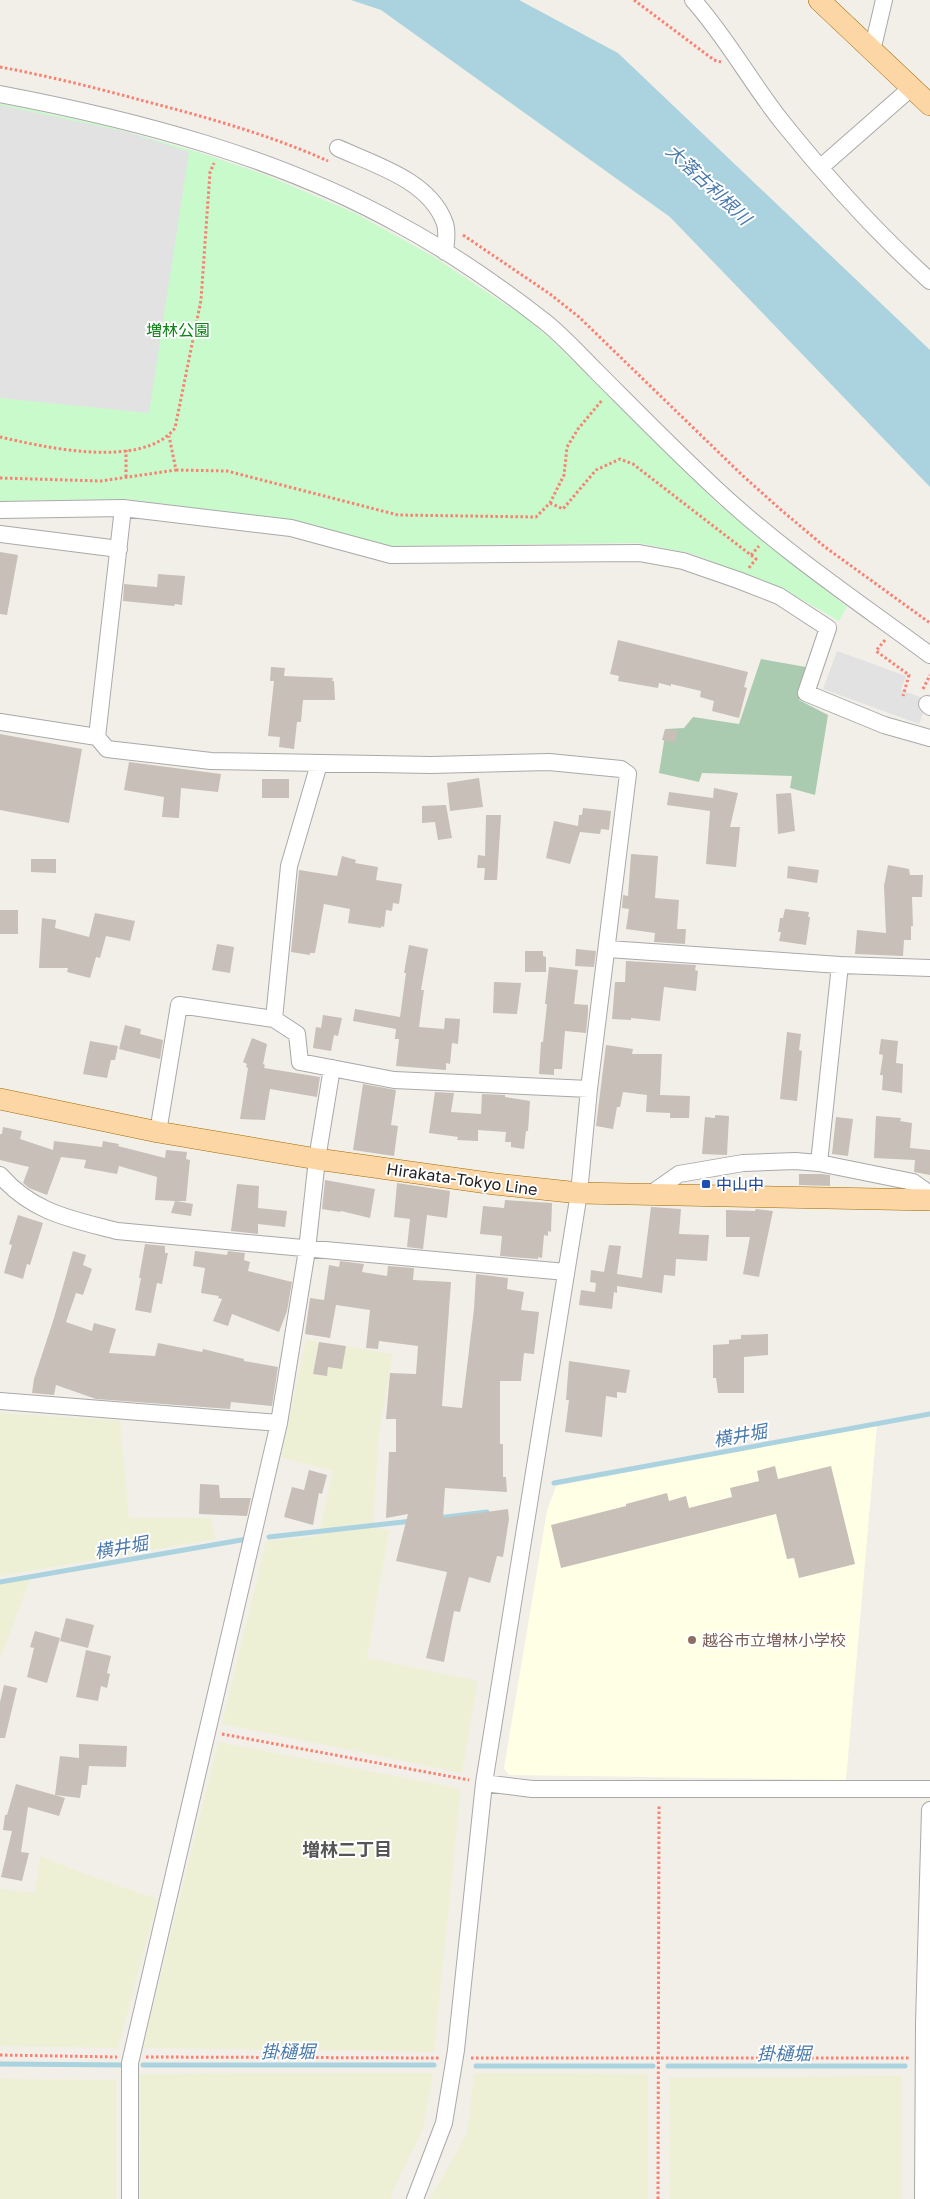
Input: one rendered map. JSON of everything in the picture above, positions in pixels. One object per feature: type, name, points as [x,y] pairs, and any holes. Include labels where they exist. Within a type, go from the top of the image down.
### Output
[{"type":"main road","points":[[819,0],[930,105]]},
{"type":"main road","name":"Hirakata-Tokyo Line","points":[[0,1099],[158,1132],[317,1159],[495,1184],[579,1193],[930,1200]]},
{"type":"street","points":[[693,0],[712,22],[740,65],[782,122],[864,217],[930,281]]},
{"type":"street","points":[[872,51],[884,0]]},
{"type":"street","points":[[821,167],[911,88]]},
{"type":"street","points":[[0,94],[96,115],[220,149],[285,172],[400,224],[445,252],[546,322],[716,489],[747,516],[812,568],[930,655]]},
{"type":"street","points":[[338,148],[417,187],[430,197],[445,222],[445,252]]},
{"type":"street","points":[[97,737],[123,508]]},
{"type":"street","points":[[0,510],[123,508],[291,528],[391,556],[639,553],[683,561],[779,596],[828,628],[806,693],[884,725],[930,738]]},
{"type":"street","points":[[0,534],[118,549]]},
{"type":"street","points":[[0,722],[97,737],[107,749],[211,761],[431,765],[549,762],[622,769],[628,774],[608,949],[589,1089],[579,1193],[484,1783],[455,2058],[444,2123],[415,2199]]},
{"type":"street","points":[[274,1019],[289,866],[319,764]]},
{"type":"street","points":[[608,949],[840,965],[930,968]]},
{"type":"street","points":[[819,1163],[840,965]]},
{"type":"street","points":[[158,1132],[179,1005],[274,1019],[297,1034],[300,1062],[394,1080],[589,1089]]},
{"type":"street","points":[[130,2199],[131,2063],[279,1423],[307,1250],[317,1159],[332,1068]]},
{"type":"street","points":[[649,1194],[679,1174],[743,1163],[795,1161],[819,1163],[913,1182],[930,1194]]},
{"type":"street","points":[[0,1175],[10,1187],[35,1206],[49,1212],[117,1231],[307,1250],[566,1272]]},
{"type":"street","points":[[0,1401],[279,1423]]},
{"type":"street","points":[[484,1783],[532,1790],[930,1789]]},
{"type":"street","points":[[923,2199],[924,2058],[930,1810]]},
{"type":"path","points":[[634,0],[714,60],[740,65]]},
{"type":"path","points":[[0,437],[66,451],[142,448],[169,436],[175,428],[200,300],[210,172],[220,149]]},
{"type":"path","points":[[0,478],[39,477],[101,481],[176,470],[227,471],[398,515],[536,517],[550,503],[564,475],[567,447],[578,429],[613,388]]},
{"type":"path","points":[[169,436],[176,470]]},
{"type":"path","points":[[126,450],[126,477]]},
{"type":"path","points":[[550,503],[563,509],[596,470],[620,460],[633,464],[756,559],[738,580]]},
{"type":"path","points":[[893,645],[885,640],[876,651],[909,675],[904,696]]},
{"type":"path","points":[[208,1731],[484,1783]]},
{"type":"path","points":[[658,2199],[660,1791]]},
{"type":"path","points":[[0,2055],[131,2063],[455,2058],[924,2058]]},
{"type":"shaded area","points":[[0,105],[127,132],[189,152],[149,413],[0,398]]},
{"type":"shaded area","points":[[837,651],[906,676],[901,690],[928,700],[919,724],[823,689]]},
{"type":"shaded area","points":[[761,659],[806,667],[799,700],[828,715],[815,795],[790,788],[792,776],[702,773],[699,782],[659,773],[666,729],[684,728],[693,717],[739,724]]},
{"type":"shaded area","points":[[306,1340],[393,1354],[379,1432],[373,1526],[389,1531],[367,1658],[478,1681],[462,1773],[222,1724],[266,1541],[318,1536],[333,1471],[281,1457]]},
{"type":"shaded area","points":[[0,1413],[120,1421],[129,1518],[211,1518],[215,1539],[0,1576]]},
{"type":"shaded area","name":"越谷市立増林小学校","points":[[877,1425],[846,1780],[509,1775],[504,1768],[547,1511],[556,1486]]},
{"type":"shaded area","points":[[31,1578],[0,1659],[0,1584]]},
{"type":"shaded area","points":[[218,1742],[461,1789],[434,2052],[143,2048]]},
{"type":"shaded area","points":[[40,1856],[158,1899],[118,2048],[0,2046],[0,1889],[35,1893]]},
{"type":"shaded area","points":[[433,2073],[424,2127],[392,2193],[391,2199],[140,2199],[139,2074]]},
{"type":"shaded area","points":[[474,2073],[648,2074],[648,2199],[430,2199],[467,2133]]},
{"type":"shaded area","points":[[902,2076],[902,2199],[669,2199],[669,2078]]},
{"type":"shaded area","points":[[0,2079],[116,2080],[116,2199],[0,2199]]},
{"type":"green space","name":"増林公園","points":[[0,103],[107,126],[201,153],[266,175],[355,213],[434,257],[526,318],[553,341],[718,504],[847,607],[839,621],[785,590],[693,554],[639,543],[391,546],[297,521],[127,499],[0,501]]},
{"type":"water","name":"大落古利根川","points":[[351,0],[519,0],[618,53],[930,350],[930,487],[670,217],[381,10]]},
{"type":"building","points":[[0,552],[18,555],[7,615],[0,614]]},
{"type":"building","points":[[158,574],[185,576],[182,605],[175,604],[174,606],[123,601],[124,584],[157,587]]},
{"type":"building","points":[[618,640],[748,672],[744,687],[747,688],[739,718],[712,711],[714,701],[700,697],[701,691],[671,684],[671,686],[659,683],[658,688],[618,681],[619,676],[610,674]]},
{"type":"building","points":[[271,667],[285,668],[284,676],[333,678],[332,681],[334,681],[335,700],[303,700],[301,722],[297,722],[294,749],[279,747],[280,737],[268,736],[274,681],[270,681]]},
{"type":"building","points":[[665,729],[678,731],[675,743],[662,740]]},
{"type":"building","points":[[0,734],[82,749],[69,823],[0,810]]},
{"type":"building","points":[[129,762],[221,774],[218,792],[181,788],[179,818],[162,817],[164,797],[124,790]]},
{"type":"building","points":[[479,778],[483,807],[450,811],[447,783]]},
{"type":"building","points":[[262,779],[289,779],[289,798],[262,798]]},
{"type":"building","points":[[714,788],[738,793],[730,827],[740,827],[736,867],[706,864],[710,811],[667,805],[669,792],[713,798]]},
{"type":"building","points":[[791,793],[795,831],[778,834],[776,794]]},
{"type":"building","points":[[446,805],[452,838],[438,840],[435,822],[422,823],[422,806]]},
{"type":"building","points":[[583,808],[611,811],[609,830],[601,829],[600,834],[580,832],[570,864],[546,858],[554,821],[578,826],[579,815],[582,815]]},
{"type":"building","points":[[486,815],[501,815],[497,880],[484,880],[485,868],[477,868],[478,855],[485,856]]},
{"type":"building","points":[[631,854],[658,856],[655,898],[679,900],[677,929],[686,929],[685,944],[654,942],[655,933],[626,929],[629,909],[622,908],[623,895],[628,896]]},
{"type":"building","points":[[342,856],[356,860],[355,863],[378,867],[376,880],[402,884],[399,904],[393,903],[392,911],[386,910],[384,927],[381,926],[381,928],[348,923],[350,909],[324,904],[315,953],[310,953],[310,955],[291,952],[299,870],[337,876]]},
{"type":"building","points":[[31,859],[56,859],[56,873],[31,872]]},
{"type":"building","points":[[888,865],[909,869],[910,875],[923,875],[922,897],[912,897],[913,926],[911,926],[911,940],[904,940],[903,956],[855,954],[857,930],[886,933],[884,886]]},
{"type":"building","points":[[788,866],[819,870],[817,883],[787,878]]},
{"type":"building","points":[[785,909],[809,912],[806,945],[779,941],[781,932],[778,932],[780,918],[783,918]]},
{"type":"building","points":[[0,910],[18,910],[18,934],[0,934]]},
{"type":"building","points":[[95,913],[135,921],[130,941],[106,936],[100,958],[96,957],[90,978],[67,972],[68,968],[39,968],[42,918],[56,920],[55,928],[89,937]]},
{"type":"building","points":[[217,944],[234,947],[230,973],[212,970]]},
{"type":"building","points":[[409,945],[428,949],[421,990],[424,990],[419,1027],[444,1029],[445,1018],[460,1019],[458,1044],[452,1043],[450,1064],[446,1063],[446,1070],[396,1066],[399,1039],[395,1039],[396,1029],[353,1021],[355,1009],[400,1017]]},
{"type":"building","points":[[576,949],[596,951],[594,967],[575,966]]},
{"type":"building","points":[[525,951],[543,951],[543,956],[546,957],[546,972],[525,972]]},
{"type":"building","points":[[626,961],[696,965],[695,970],[698,971],[696,991],[664,987],[660,1021],[631,1018],[631,1020],[612,1019],[615,982],[625,982]]},
{"type":"building","points":[[549,967],[578,970],[574,1004],[588,1005],[586,1033],[565,1031],[562,1069],[554,1069],[554,1075],[539,1074]]},
{"type":"building","points":[[494,982],[521,983],[517,1014],[493,1013]]},
{"type":"building","points":[[323,1015],[342,1018],[338,1036],[334,1035],[331,1051],[313,1048],[316,1027],[321,1028]]},
{"type":"building","points":[[125,1025],[141,1029],[140,1034],[163,1040],[160,1059],[119,1049]]},
{"type":"building","points":[[787,1032],[801,1034],[799,1050],[802,1051],[797,1101],[780,1099]]},
{"type":"building","points":[[252,1038],[267,1044],[264,1068],[320,1077],[317,1097],[270,1089],[265,1120],[240,1119],[248,1068],[246,1067],[247,1064],[243,1062]]},
{"type":"building","points":[[881,1039],[898,1041],[896,1063],[903,1064],[902,1093],[882,1090],[883,1075],[880,1075],[883,1055],[879,1054]]},
{"type":"building","points":[[90,1041],[118,1046],[115,1060],[111,1060],[107,1078],[83,1074]]},
{"type":"building","points":[[606,1045],[633,1049],[632,1054],[662,1054],[660,1095],[690,1096],[689,1118],[670,1118],[670,1113],[646,1112],[647,1095],[623,1092],[620,1107],[617,1107],[613,1129],[596,1126]]},
{"type":"building","points":[[363,1084],[396,1090],[391,1125],[398,1126],[394,1156],[353,1150]]},
{"type":"building","points":[[435,1092],[454,1093],[451,1112],[481,1114],[482,1094],[505,1095],[505,1097],[530,1101],[528,1131],[526,1131],[524,1149],[511,1147],[511,1142],[505,1142],[506,1132],[478,1130],[478,1141],[457,1140],[458,1137],[429,1133]]},
{"type":"building","points":[[715,1115],[729,1116],[727,1155],[702,1154],[705,1117],[715,1118]]},
{"type":"building","points":[[876,1116],[901,1118],[900,1121],[912,1123],[910,1148],[930,1150],[930,1175],[914,1172],[915,1160],[874,1158]]},
{"type":"building","points":[[836,1117],[853,1119],[848,1156],[832,1154]]},
{"type":"building","points":[[3,1127],[22,1131],[20,1139],[53,1150],[54,1141],[102,1147],[103,1141],[165,1158],[166,1150],[187,1152],[186,1159],[190,1160],[186,1201],[176,1201],[193,1204],[191,1216],[171,1213],[175,1201],[155,1200],[157,1177],[119,1166],[117,1174],[84,1168],[86,1160],[61,1157],[47,1195],[29,1188],[23,1183],[29,1167],[0,1160],[0,1134],[2,1134]]},
{"type":"building","points":[[799,1174],[830,1175],[830,1186],[799,1185]]},
{"type":"building","points":[[325,1180],[375,1189],[370,1218],[341,1211],[322,1209]]},
{"type":"building","points":[[397,1183],[450,1191],[447,1218],[427,1215],[423,1249],[407,1247],[410,1219],[394,1217]]},
{"type":"building","points":[[237,1184],[259,1186],[258,1208],[287,1211],[285,1227],[258,1224],[258,1234],[231,1231]]},
{"type":"building","points":[[505,1200],[552,1203],[551,1232],[548,1231],[548,1236],[544,1235],[542,1258],[500,1256],[502,1236],[480,1234],[483,1206],[504,1208]]},
{"type":"building","points":[[651,1207],[681,1209],[679,1234],[709,1235],[707,1261],[676,1259],[675,1276],[664,1275],[662,1293],[617,1286],[617,1293],[614,1292],[612,1309],[579,1305],[581,1290],[595,1292],[596,1283],[590,1282],[591,1270],[604,1272],[609,1245],[621,1246],[617,1274],[642,1278]]},
{"type":"building","points":[[756,1209],[773,1211],[759,1277],[743,1274],[750,1237],[726,1237],[726,1210],[755,1211]]},
{"type":"building","points":[[18,1215],[43,1223],[30,1265],[27,1264],[23,1279],[4,1273],[12,1245],[9,1244]]},
{"type":"building","points":[[145,1244],[165,1246],[165,1253],[168,1253],[162,1284],[157,1283],[151,1313],[135,1310]]},
{"type":"building","points":[[73,1251],[86,1255],[83,1265],[92,1269],[83,1295],[76,1293],[66,1322],[92,1331],[94,1323],[116,1329],[109,1353],[155,1356],[158,1343],[202,1352],[203,1349],[244,1359],[244,1361],[278,1367],[272,1406],[231,1402],[230,1409],[96,1399],[56,1385],[54,1395],[32,1393],[34,1379]]},
{"type":"building","points":[[195,1251],[227,1255],[228,1251],[245,1253],[244,1260],[250,1262],[248,1271],[292,1282],[287,1311],[279,1332],[232,1314],[228,1326],[213,1321],[222,1299],[218,1298],[219,1296],[201,1293],[205,1268],[193,1266]]},
{"type":"building","points":[[340,1261],[364,1264],[362,1272],[387,1276],[388,1266],[414,1268],[413,1280],[451,1282],[442,1406],[462,1408],[474,1309],[476,1274],[508,1278],[507,1289],[524,1292],[521,1310],[539,1312],[534,1354],[524,1353],[521,1381],[500,1381],[500,1444],[503,1444],[503,1477],[506,1477],[507,1492],[445,1488],[443,1518],[508,1509],[509,1519],[503,1557],[497,1556],[490,1583],[469,1577],[460,1612],[454,1611],[444,1662],[426,1658],[447,1572],[396,1561],[408,1514],[386,1518],[389,1452],[396,1452],[396,1419],[386,1419],[390,1373],[416,1374],[418,1346],[379,1341],[378,1349],[366,1348],[370,1310],[336,1305],[330,1338],[305,1334],[310,1298],[324,1300],[329,1265],[339,1267]]},
{"type":"building","points":[[768,1334],[768,1355],[744,1357],[744,1393],[718,1393],[716,1378],[713,1378],[713,1345],[729,1344],[729,1340],[741,1339],[741,1335]]},
{"type":"building","points":[[319,1342],[346,1346],[342,1369],[328,1367],[327,1376],[313,1374]]},
{"type":"building","points":[[569,1361],[630,1370],[626,1393],[617,1392],[617,1398],[606,1396],[602,1437],[565,1432],[569,1400],[566,1400]]},
{"type":"building","points":[[775,1466],[778,1479],[831,1466],[855,1564],[799,1578],[794,1558],[787,1559],[776,1514],[561,1568],[551,1525],[626,1506],[626,1504],[667,1493],[669,1501],[686,1496],[689,1508],[732,1497],[730,1488],[759,1481],[757,1471]]},
{"type":"building","points":[[309,1470],[327,1475],[322,1494],[319,1493],[313,1525],[284,1517],[292,1487],[304,1490]]},
{"type":"building","points":[[200,1484],[219,1485],[220,1498],[251,1498],[247,1516],[199,1514]]},
{"type":"building","points":[[66,1618],[94,1625],[88,1648],[60,1641]]},
{"type":"building","points":[[35,1631],[60,1638],[47,1683],[27,1677],[34,1648],[30,1647]]},
{"type":"building","points":[[86,1650],[111,1656],[107,1673],[110,1674],[107,1688],[101,1686],[98,1701],[76,1697]]},
{"type":"building","points":[[4,1685],[17,1688],[5,1738],[0,1738],[0,1702]]},
{"type":"building","points":[[79,1744],[127,1746],[126,1767],[89,1766],[87,1785],[82,1785],[80,1798],[55,1795],[60,1756],[79,1758]]},
{"type":"building","points":[[16,1784],[65,1798],[59,1816],[28,1807],[21,1852],[29,1853],[22,1881],[1,1877],[12,1831],[3,1830],[5,1815],[7,1815]]},
{"type":"waterway","name":"横井堀","points":[[554,1483],[930,1414]]},
{"type":"waterway","name":"横井堀","points":[[438,1518],[487,1512]]},
{"type":"waterway","name":"横井堀","points":[[269,1537],[412,1521]]},
{"type":"waterway","name":"横井堀","points":[[0,1582],[247,1539]]},
{"type":"waterway","name":"掛樋堀","points":[[0,2064],[125,2065]]},
{"type":"waterway","name":"掛樋堀","points":[[143,2065],[434,2065]]},
{"type":"waterway","name":"掛樋堀","points":[[476,2066],[653,2066]]},
{"type":"waterway","name":"掛樋堀","points":[[668,2066],[905,2066]]},
{"type":"place","name":"中山中","points":[[706,1184]]},
{"type":"place","name":"越谷市立増林小学校","points":[[692,1640]]},
{"type":"district","name":"増林二丁目","points":[[347,1849]]}]
